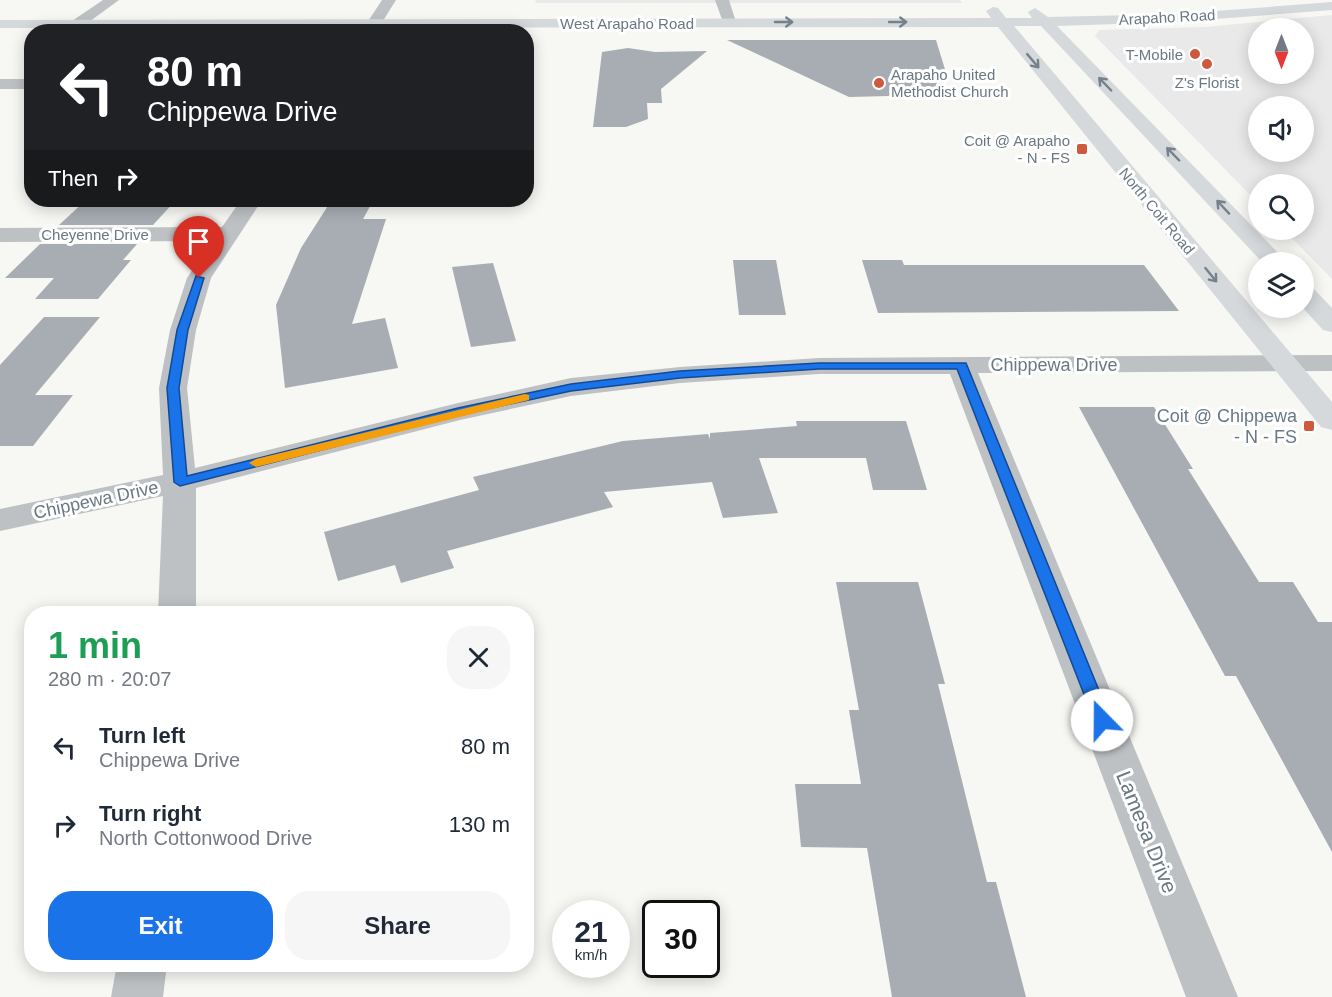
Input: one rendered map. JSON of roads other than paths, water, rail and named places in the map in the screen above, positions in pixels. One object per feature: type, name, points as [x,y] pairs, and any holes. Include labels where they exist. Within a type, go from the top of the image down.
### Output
[{"type":"main road","name":"Arapaho Road","points":[[1028,5],[1236,0]]},
{"type":"main road","points":[[1281,0],[1307,8]]},
{"type":"main road","name":"North Coit Road","points":[[987,4],[1001,22],[1152,182],[1282,363],[1332,421]]},
{"type":"main road","name":"West Arapaho Road","points":[[0,24],[1028,5]]},
{"type":"main road","points":[[1028,5],[1266,252]]},
{"type":"main road","name":"Arapaho Road","points":[[1001,22],[1177,18],[1332,6]]},
{"type":"main road","name":"West Arapaho Road","points":[[725,11],[1001,22]]},
{"type":"main road","name":"West Arapaho Road","points":[[0,13],[378,16]]},
{"type":"main road","points":[[1152,182],[1200,182]]},
{"type":"main road","points":[[1314,304],[1332,324]]},
{"type":"street","points":[[77,24],[112,0]]},
{"type":"street","points":[[0,84],[24,84]]},
{"type":"street","points":[[177,606],[180,482],[173,388],[183,330],[199,278],[246,207]]},
{"type":"street","name":"Cheyenne Drive","points":[[0,235],[227,234]]},
{"type":"street","name":"Chippewa Drive","points":[[0,520],[180,482],[458,412],[571,387],[680,375],[819,366],[1332,363]]},
{"type":"street","name":"Lamesa Drive","points":[[962,366],[1212,997]]},
{"type":"street","points":[[137,997],[141,972]]},
{"type":"place","name":"T-Mobile","points":[[1195,54]]},
{"type":"place","name":"Z's Florist","points":[[1207,64]]},
{"type":"place","name":"Arapaho United Methodist Church","points":[[879,83]]},
{"type":"place","name":"Coit @ Arapaho - N - FS","points":[[1082,149]]},
{"type":"place","name":"Coit @ Chippewa - N - FS","points":[[1309,426]]}]
